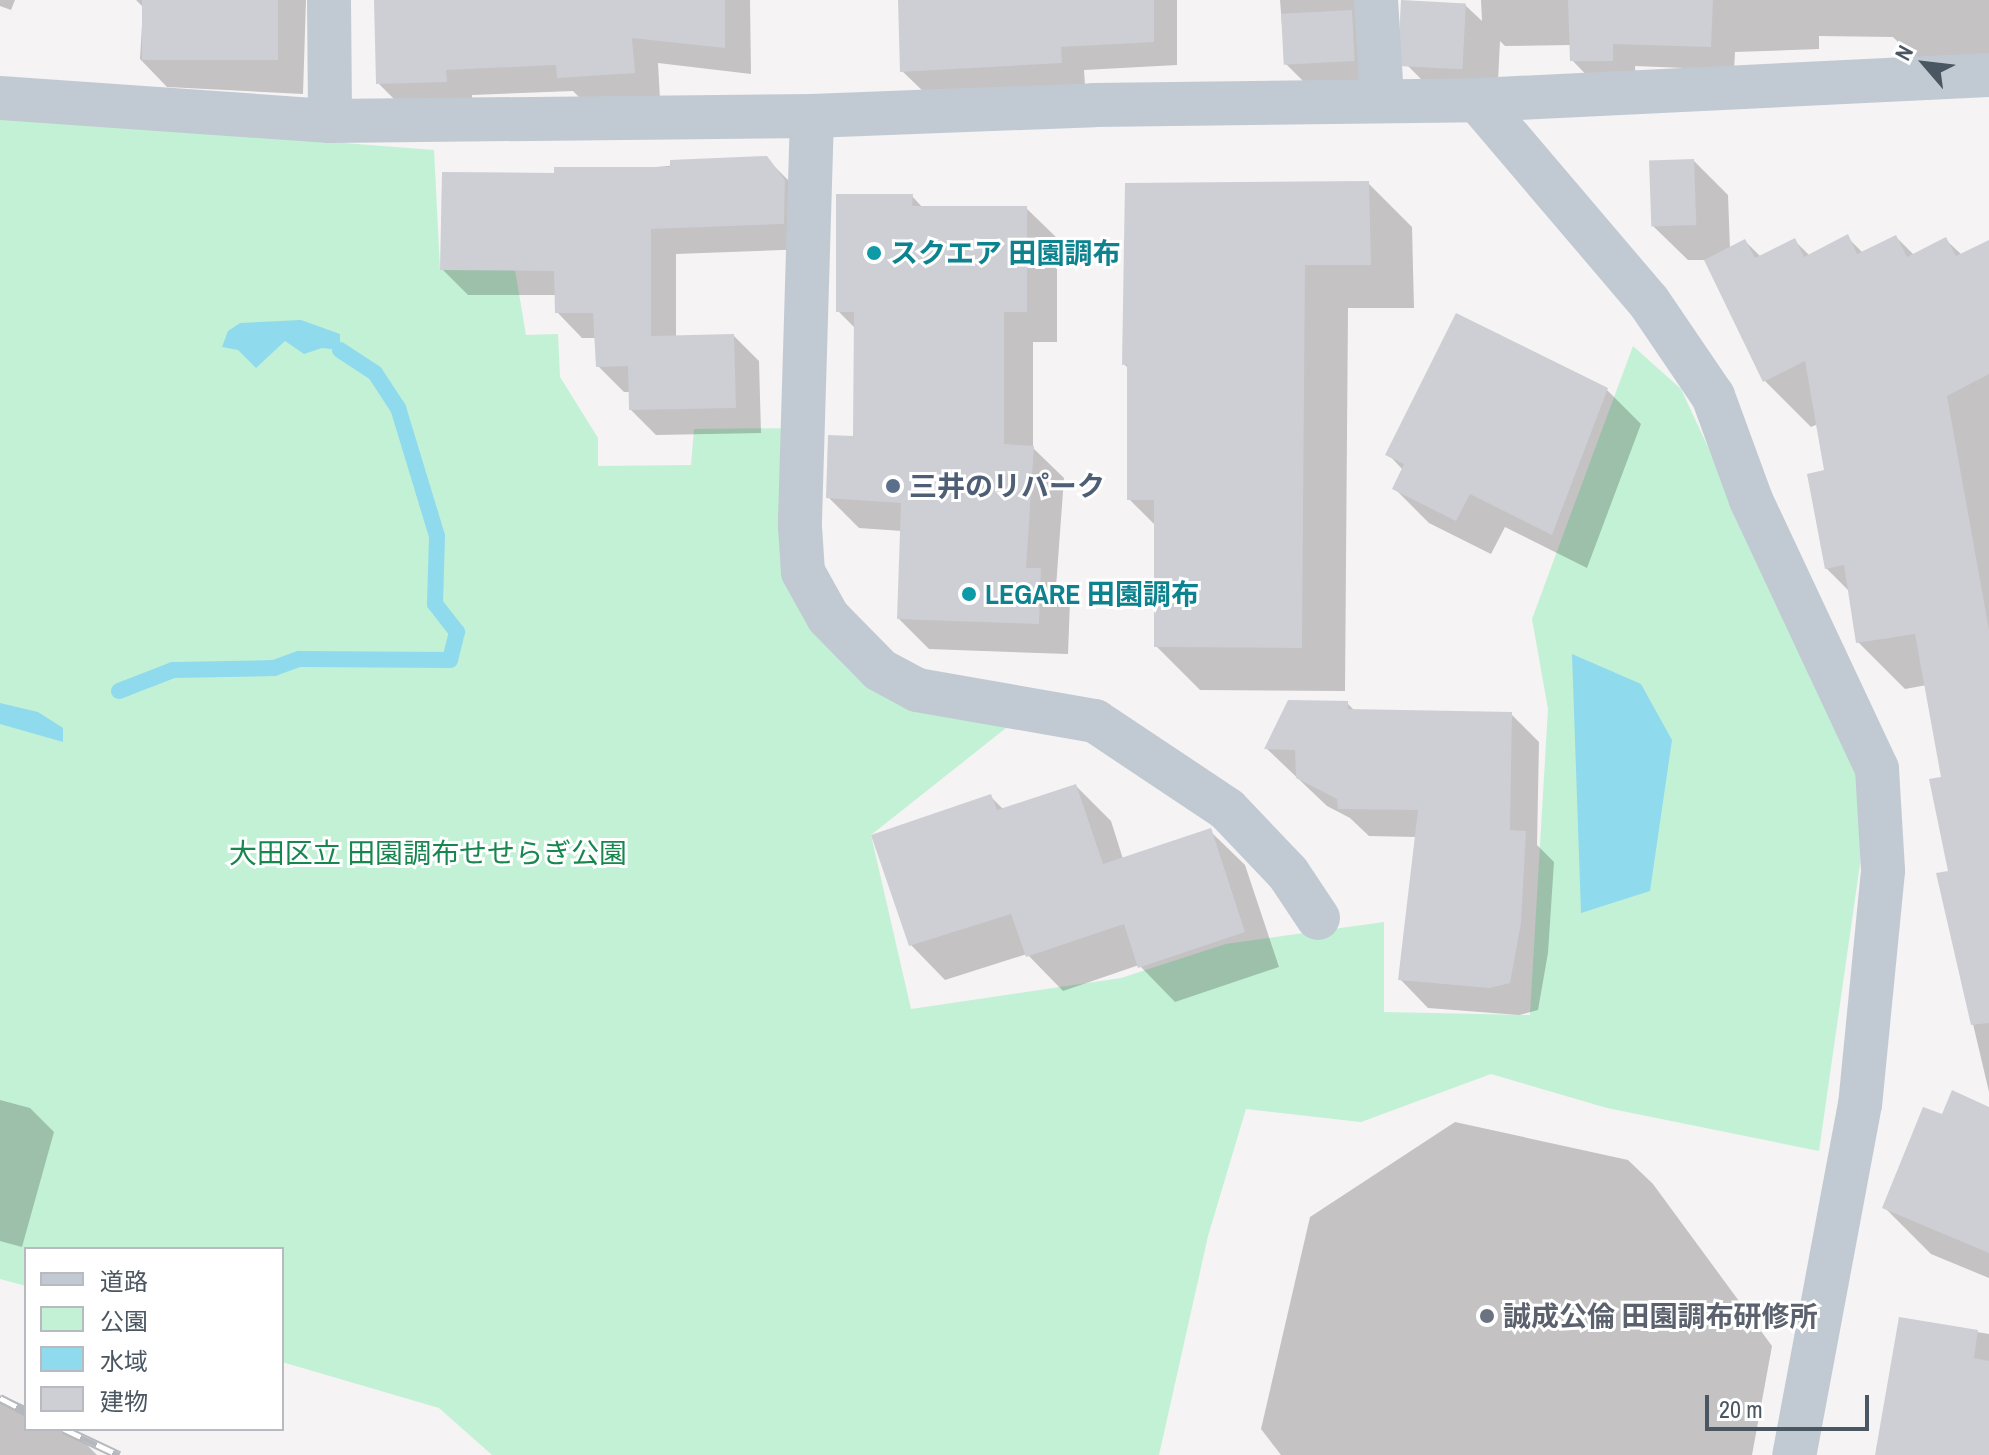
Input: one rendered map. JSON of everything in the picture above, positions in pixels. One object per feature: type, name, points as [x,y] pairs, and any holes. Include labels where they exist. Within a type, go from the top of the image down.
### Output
[{"type":"street","points":[[329,0],[330,121]]},
{"type":"street","points":[[1376,0],[1382,98]]},
{"type":"street","points":[[0,98],[330,121],[812,116],[1382,98],[1477,100],[1989,75]]},
{"type":"street","points":[[1477,100],[1649,302],[1713,396],[1751,500],[1877,769],[1883,871],[1860,1104],[1796,1446]]},
{"type":"street","points":[[812,116],[800,527],[803,572],[828,617],[880,670],[917,690],[1095,721],[1227,809],[1288,873],[1318,918]]},
{"type":"green space","name":"大田区立 田園調布せせらぎ公園","points":[[0,116],[434,150],[440,269],[515,270],[526,335],[558,334],[560,377],[598,438],[598,466],[691,465],[694,429],[803,428],[800,527],[880,670],[1025,713],[871,835],[911,1009],[1121,978],[1226,944],[1384,922],[1384,1012],[1530,1015],[1548,709],[1532,619],[1633,346],[1681,389],[1796,636],[1865,770],[1860,864],[1819,1151],[1607,1108],[1491,1074],[1361,1122],[1246,1109],[1208,1236],[1159,1455],[492,1455],[439,1408],[284,1363],[284,1247],[24,1247],[24,1285],[0,1279]]},
{"type":"water","points":[[301,320],[340,334],[340,350],[322,348],[304,354],[285,341],[256,368],[238,350],[222,347],[228,331],[240,323]]},
{"type":"water","points":[[1572,654],[1641,684],[1672,740],[1650,891],[1581,913]]},
{"type":"water","points":[[0,703],[38,712],[63,728],[63,742],[0,724]]},
{"type":"building","points":[[142,0],[278,0],[278,60],[142,60]]},
{"type":"building","points":[[374,0],[725,0],[725,48],[632,38],[635,73],[557,78],[556,65],[446,70],[447,82],[376,84]]},
{"type":"building","points":[[898,0],[1154,0],[1154,42],[1061,47],[1062,63],[900,72]]},
{"type":"building","points":[[1401,0],[1466,3],[1462,69],[1398,66]]},
{"type":"building","points":[[1568,0],[1713,0],[1711,47],[1613,44],[1613,61],[1570,61]]},
{"type":"building","points":[[1352,10],[1355,61],[1284,65],[1281,14]]},
{"type":"building","points":[[767,156],[785,180],[784,224],[651,229],[651,336],[734,334],[736,408],[629,410],[628,366],[596,367],[593,313],[555,313],[554,271],[440,270],[442,172],[554,173],[554,167],[670,167],[670,160]]},
{"type":"building","points":[[1694,159],[1696,225],[1651,227],[1649,161]]},
{"type":"building","points":[[1369,181],[1371,265],[1305,265],[1302,648],[1154,647],[1154,500],[1127,500],[1127,364],[1122,365],[1125,183]]},
{"type":"building","points":[[836,194],[913,194],[912,206],[1027,206],[1027,312],[1004,312],[1004,444],[1034,446],[1026,568],[1041,568],[1039,624],[897,619],[901,503],[826,498],[828,435],[853,436],[854,312],[836,312]]},
{"type":"building","points":[[1848,234],[1857,254],[1896,235],[1907,257],[1946,237],[1956,256],[1989,240],[1989,374],[1947,396],[1989,630],[1989,1023],[1971,1025],[1936,873],[1948,871],[1929,779],[1941,777],[1915,634],[1856,643],[1844,565],[1825,569],[1807,474],[1824,470],[1805,361],[1763,382],[1704,260],[1745,239],[1755,258],[1795,238],[1804,257]]},
{"type":"building","points":[[1456,313],[1608,388],[1552,535],[1470,494],[1456,521],[1392,489],[1404,464],[1385,455]]},
{"type":"building","points":[[1288,700],[1348,701],[1348,709],[1512,712],[1510,830],[1526,831],[1521,923],[1510,983],[1490,988],[1398,980],[1418,810],[1338,809],[1337,799],[1296,778],[1295,750],[1264,749]]},
{"type":"building","points":[[1076,784],[1103,864],[1211,828],[1245,932],[1138,968],[1124,924],[1026,957],[1011,914],[909,946],[871,835],[991,794],[997,810]]},
{"type":"building","points":[[1952,1090],[1989,1107],[1989,1253],[1882,1208],[1923,1107],[1942,1114]]},
{"type":"building","points":[[1899,1317],[1978,1330],[1974,1358],[1989,1361],[1989,1455],[1875,1455]]},
{"type":"waterway","points":[[119,691],[173,670],[274,668],[299,659],[450,660],[457,632],[435,604],[437,536],[398,408],[375,373],[340,350]]},
{"type":"railway","points":[[0,1398],[24,1410]]},
{"type":"railway","points":[[68,1431],[119,1455]]},
{"type":"place","name":"スクエア 田園調布","points":[[874,253]]},
{"type":"place","name":"三井のリパーク","points":[[893,486]]},
{"type":"place","name":"LEGARE 田園調布","points":[[969,594]]},
{"type":"place","name":"誠成公倫 田園調布研修所","points":[[1487,1316]]}]
